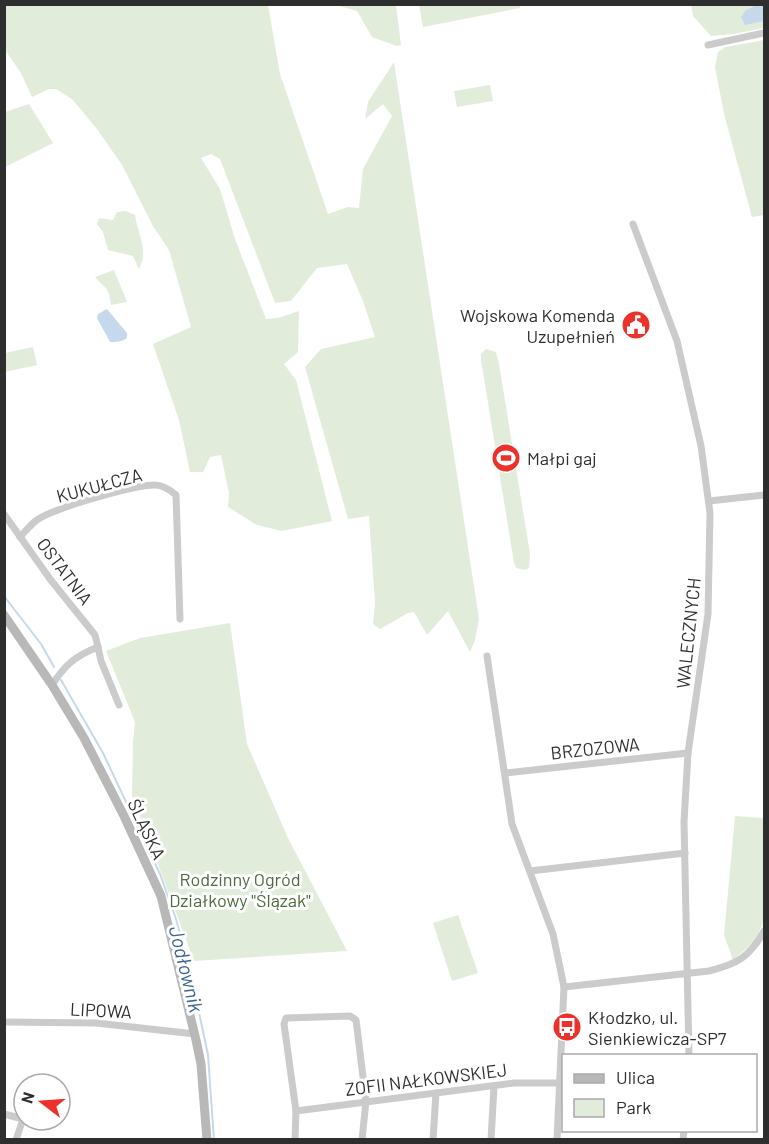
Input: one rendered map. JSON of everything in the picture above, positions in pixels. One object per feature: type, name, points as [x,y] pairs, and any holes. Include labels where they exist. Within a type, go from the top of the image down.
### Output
[{"type":"street","points":[[708,45],[765,33]]},
{"type":"street","name":"WALECZNYCH","points":[[633,224],[677,341],[694,414],[709,501],[708,614],[688,753],[684,822],[689,1054]]},
{"type":"street","name":"KUKUŁCZA","points":[[20,537],[37,520],[79,503],[156,485],[171,490],[176,495],[180,619]]},
{"type":"street","points":[[709,501],[765,495]]},
{"type":"street","name":"OSTATNIA","points":[[4,514],[50,579],[95,635],[101,661],[120,705]]},
{"type":"street","name":"ŚLĄSKA","points":[[4,615],[52,685],[94,758],[161,896],[201,1064],[207,1140]]},
{"type":"street","points":[[52,685],[64,666],[87,651],[98,647]]},
{"type":"street","points":[[487,656],[512,824],[553,934],[564,987],[562,1054]]},
{"type":"street","name":"BRZOZOWA","points":[[505,773],[688,753]]},
{"type":"street","points":[[530,871],[685,853]]},
{"type":"street","points":[[564,987],[709,971],[741,960],[765,931]]},
{"type":"street","points":[[295,1140],[296,1111],[286,1018],[350,1016],[356,1020],[366,1101],[362,1140]]},
{"type":"street","name":"LIPOWA","points":[[4,1022],[96,1023],[195,1034]]},
{"type":"street","points":[[557,1140],[562,1071]]},
{"type":"street","name":"ZOFII NAŁKOWSKIEJ","points":[[296,1111],[514,1083],[560,1083]]},
{"type":"street","points":[[491,1140],[494,1086]]},
{"type":"street","points":[[433,1140],[436,1093]]},
{"type":"street","points":[[4,1114],[22,1119],[16,1140]]},
{"type":"green space","points":[[519,4],[520,8],[423,27],[419,5]]},
{"type":"green space","points":[[4,5],[268,5],[280,74],[328,214],[348,207],[359,208],[363,169],[392,116],[383,104],[365,119],[368,102],[394,62],[479,619],[470,652],[448,611],[427,635],[414,612],[380,629],[373,624],[375,603],[369,516],[348,519],[305,367],[321,349],[375,337],[347,264],[317,268],[291,301],[275,303],[220,159],[211,154],[201,158],[220,189],[235,239],[266,319],[278,318],[299,311],[298,352],[284,364],[296,380],[332,521],[282,531],[257,525],[228,507],[229,493],[221,455],[210,457],[203,472],[190,472],[179,420],[153,344],[191,327],[169,250],[153,226],[122,165],[97,129],[72,99],[56,89],[49,89],[32,97],[21,73],[5,50]]},
{"type":"green space","points":[[336,5],[396,5],[401,45],[397,46],[372,37],[357,11]]},
{"type":"green space","points":[[691,5],[764,5],[764,28],[711,36],[693,16]]},
{"type":"green space","points":[[764,40],[764,215],[752,217],[724,114],[715,67],[718,52],[726,47]]},
{"type":"green space","points":[[490,85],[493,101],[457,107],[454,91]]},
{"type":"green space","points":[[29,104],[53,143],[5,167],[5,112]]},
{"type":"green space","points":[[126,211],[135,215],[142,242],[143,255],[139,269],[133,256],[108,250],[103,232],[97,224],[99,218],[113,220],[117,212]]},
{"type":"green space","points":[[114,270],[127,302],[111,305],[108,291],[95,277]]},
{"type":"green space","points":[[33,347],[37,365],[5,372],[5,353]]},
{"type":"green space","name":"Małpi gaj","points":[[486,349],[496,352],[499,364],[530,554],[529,568],[525,570],[516,568],[514,563],[481,360],[481,354]]},
{"type":"green space","name":"Rodzinny Ogród Działkowy \"Ślązak\"","points":[[230,623],[247,744],[288,838],[347,951],[194,961],[132,795],[135,722],[106,651],[140,638]]},
{"type":"green space","points":[[735,816],[764,818],[764,921],[754,942],[733,960],[724,935]]},
{"type":"green space","points":[[458,915],[478,973],[452,981],[433,923]]},
{"type":"water","points":[[757,5],[764,5],[764,21],[745,25],[741,17],[746,10]]},
{"type":"water","points":[[107,309],[127,333],[127,338],[119,342],[110,342],[97,318],[98,314]]},
{"type":"waterway","name":"Jodłownik","points":[[4,596],[41,644],[54,667]]},
{"type":"waterway","name":"Jodłownik","points":[[61,680],[103,753],[160,874],[176,919],[208,1055],[214,1140]]},
{"type":"place","name":"Wojskowa Komenda Uzupełnień","points":[[636,325]]},
{"type":"place","name":"Małpi gaj","points":[[506,458]]},
{"type":"place","name":"Kłodzko, ul. Sienkiewicza-SP7","points":[[567,1027]]}]
